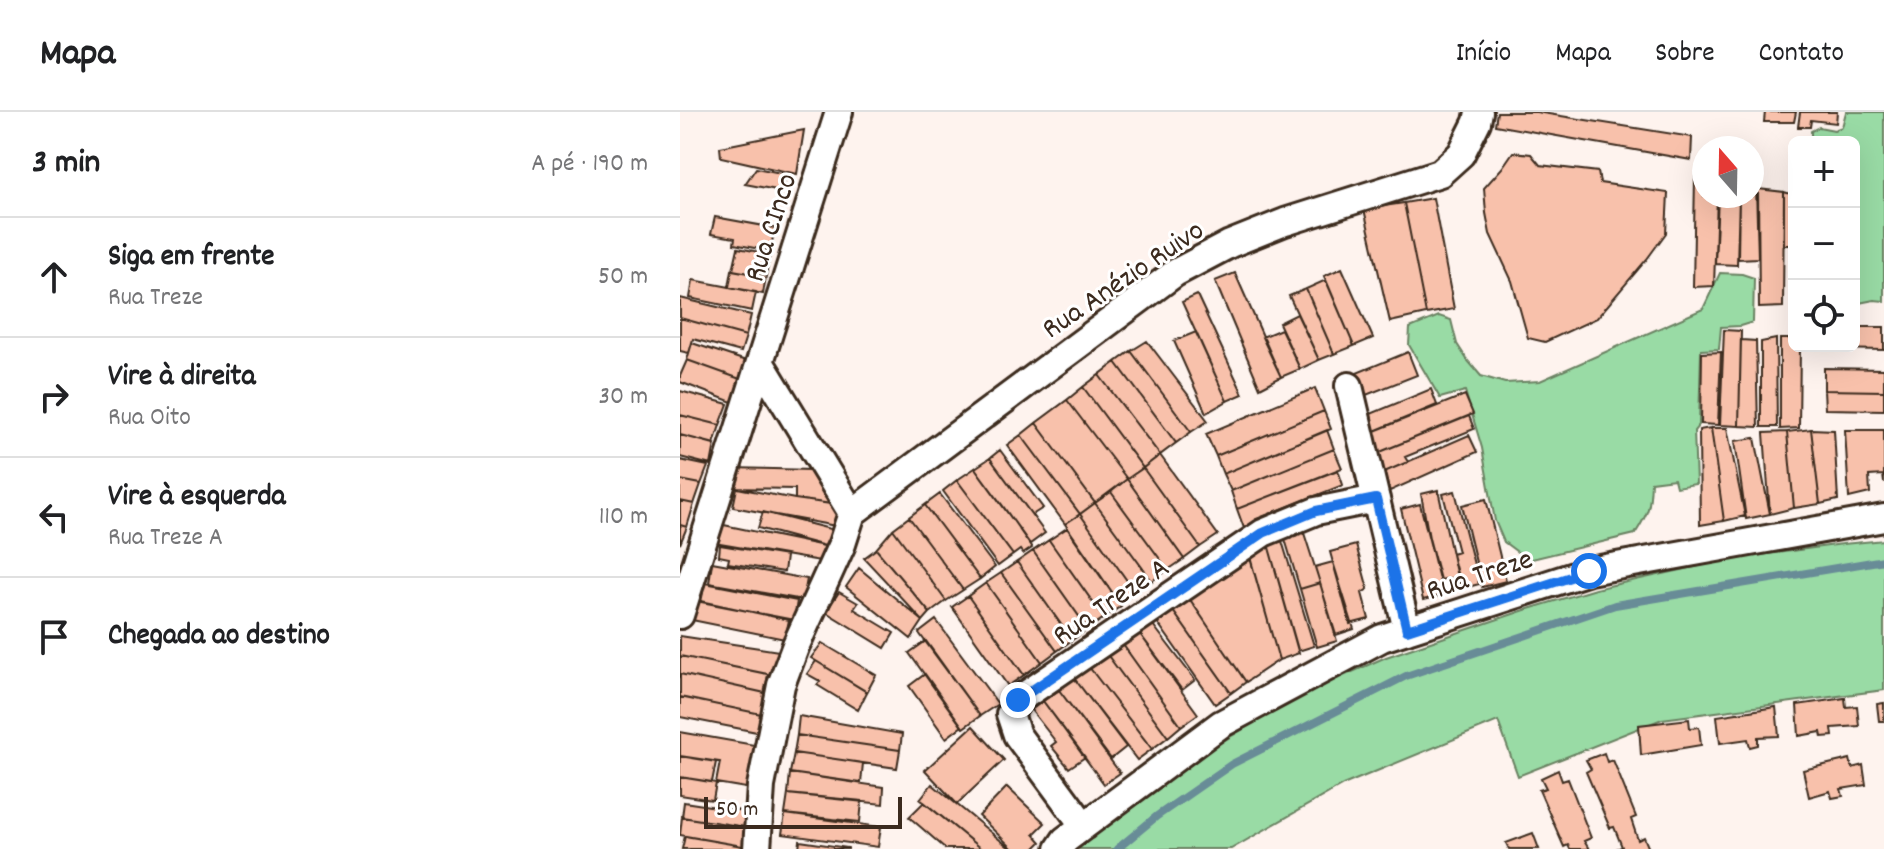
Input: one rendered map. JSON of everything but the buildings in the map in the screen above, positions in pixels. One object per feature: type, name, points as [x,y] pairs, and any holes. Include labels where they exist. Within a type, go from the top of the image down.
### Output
[{"type":"street","name":"Rua CInco","points":[[760,362],[839,112]]},
{"type":"street","name":"Rua Anézio Ruivo","points":[[852,513],[1175,273],[1230,244],[1285,222],[1440,173],[1461,154],[1479,112]]},
{"type":"street","points":[[757,849],[761,786],[781,685],[842,544],[852,513],[760,362]]},
{"type":"street","points":[[680,615],[760,362]]},
{"type":"street","points":[[1349,386],[1407,630]]},
{"type":"street","name":"Rua Treze A","points":[[1084,826],[1017,735],[1010,714],[1018,700],[1263,533],[1316,511],[1376,499]]},
{"type":"street","name":"Rua Treze","points":[[1059,849],[1065,840],[1221,724],[1382,638],[1589,571],[1884,518]]},
{"type":"green space","points":[[1846,112],[1884,112],[1884,301],[1860,303],[1860,136],[1811,136],[1811,131],[1819,127],[1834,130],[1842,127]]},
{"type":"green space","points":[[1720,273],[1754,278],[1753,322],[1721,327],[1719,349],[1701,350],[1699,425],[1694,431],[1696,484],[1676,487],[1674,479],[1651,482],[1648,509],[1635,534],[1528,560],[1504,542],[1495,521],[1482,448],[1465,391],[1440,398],[1409,345],[1410,328],[1439,316],[1451,320],[1457,344],[1481,376],[1505,383],[1540,381],[1703,309]]},
{"type":"green space","points":[[1884,540],[1884,690],[1662,719],[1518,776],[1498,721],[1343,785],[1231,849],[1075,849],[1195,758],[1298,696],[1386,657],[1595,589],[1731,559]]},
{"type":"waterway","points":[[1117,849],[1157,816],[1232,764],[1406,676],[1615,605],[1884,560]]},
{"type":"route","points":[[1018,700],[1263,533],[1316,511],[1376,499],[1407,630],[1589,571]]}]
